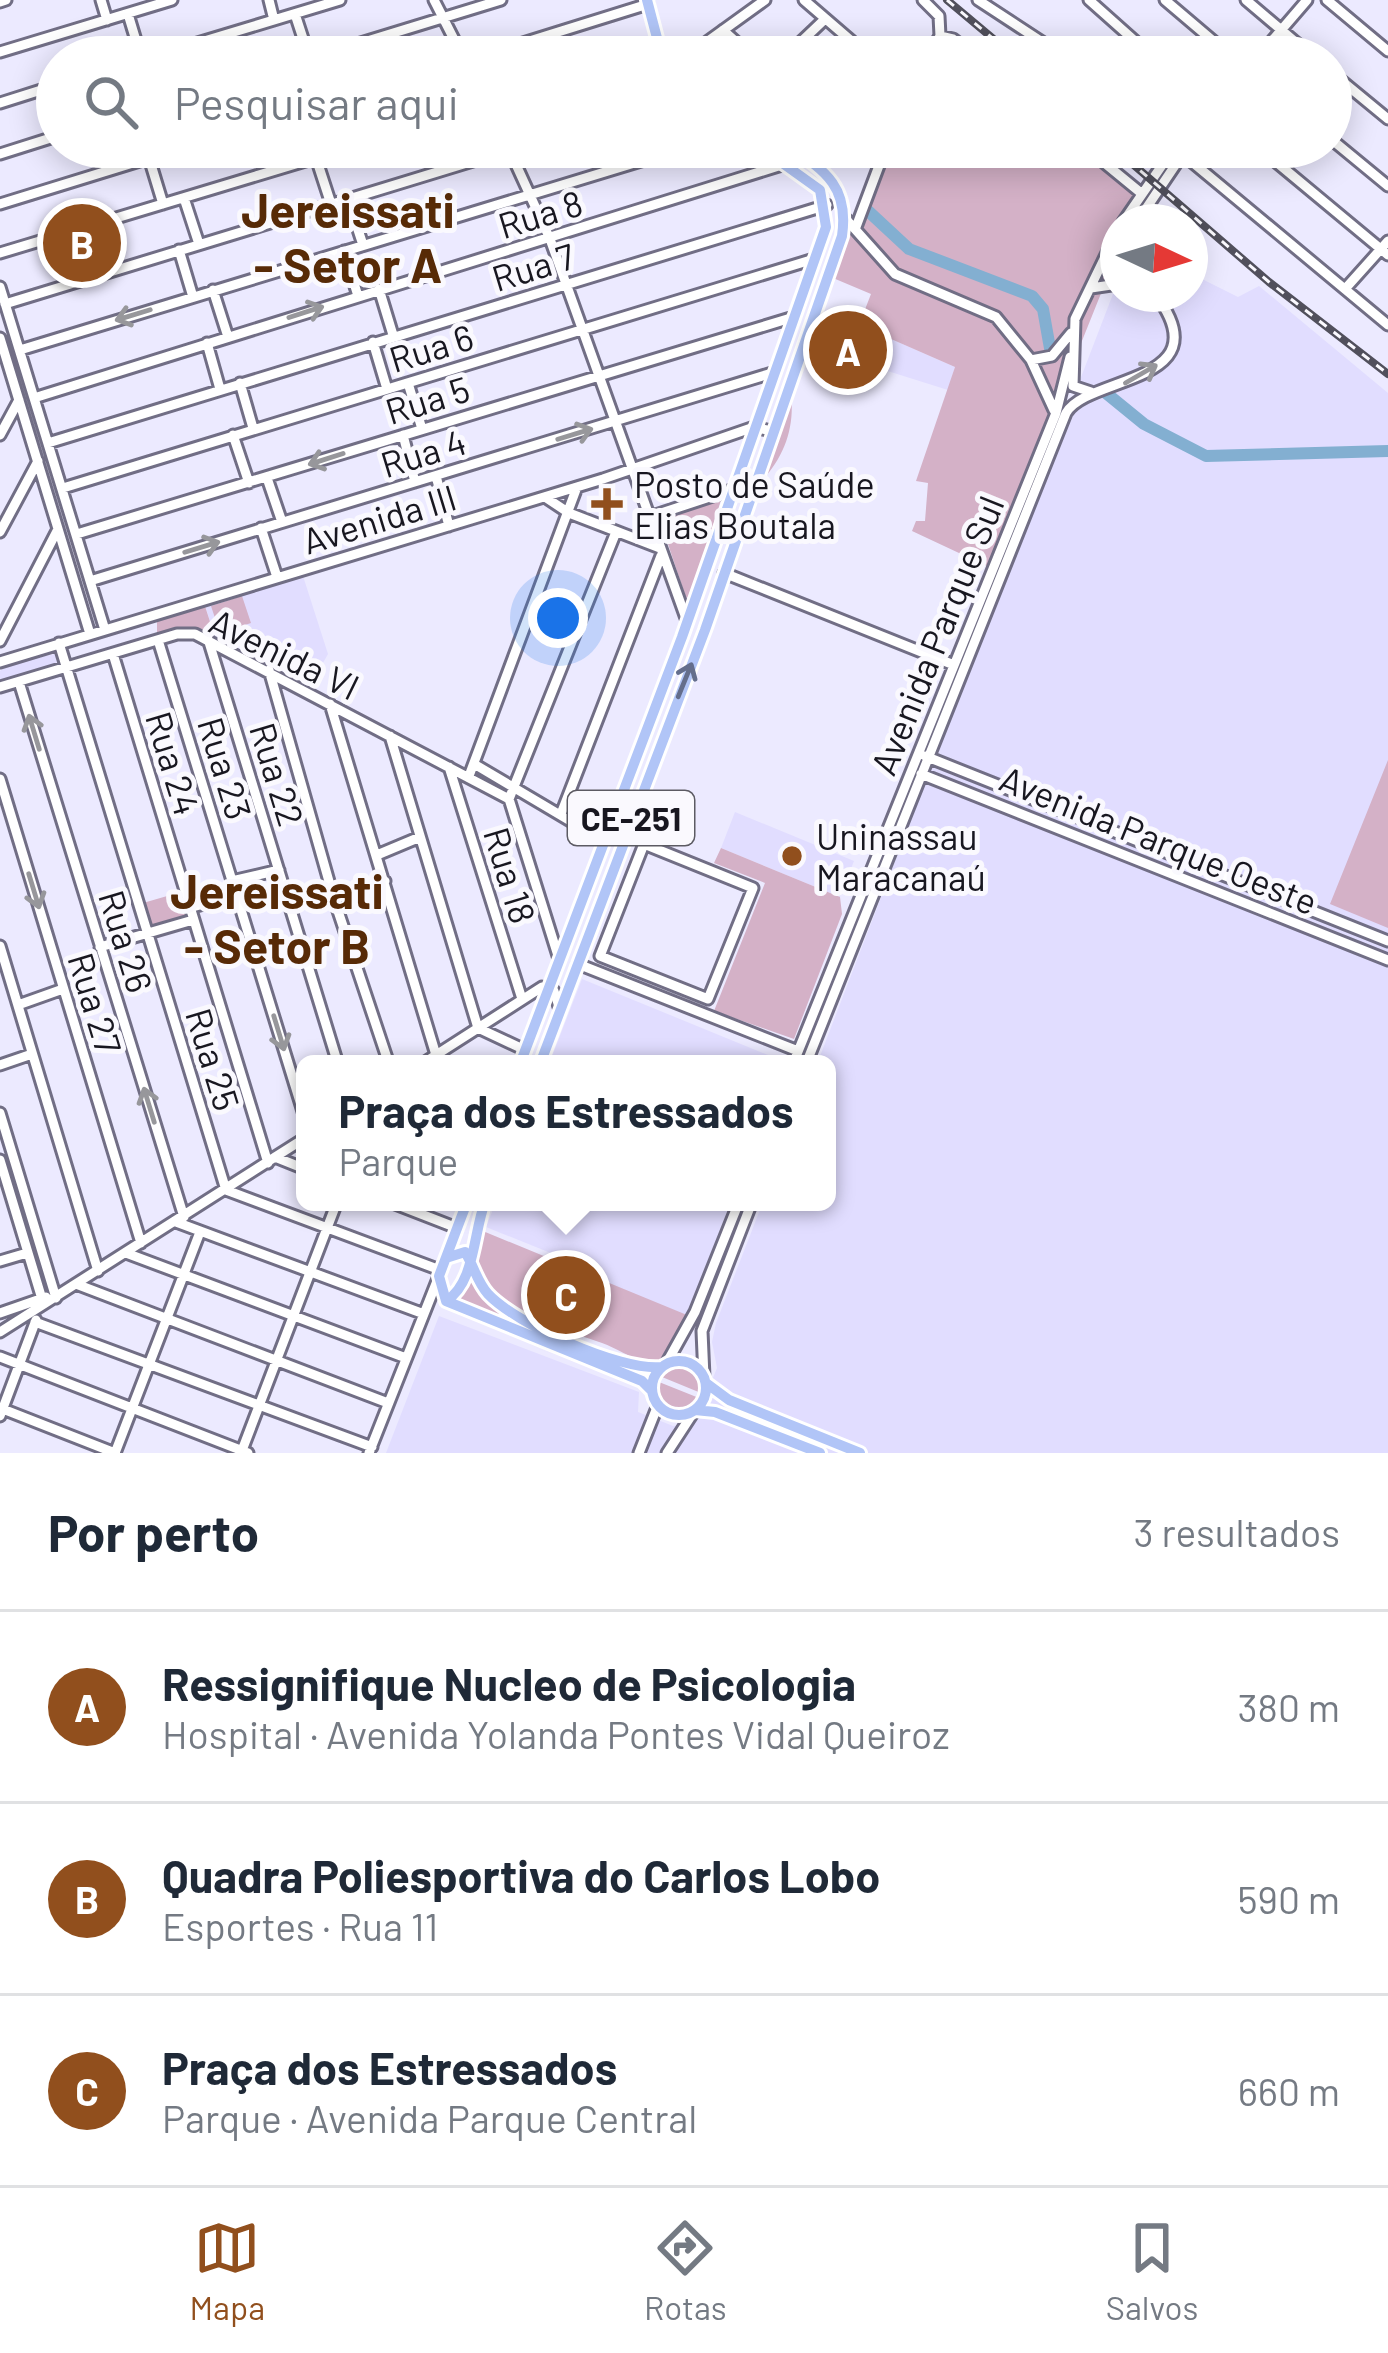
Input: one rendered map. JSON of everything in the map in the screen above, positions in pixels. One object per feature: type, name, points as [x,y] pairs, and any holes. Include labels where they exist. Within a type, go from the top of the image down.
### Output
[{"type":"main road","points":[[647,2],[657,36]]},
{"type":"main road","points":[[791,168],[816,186],[827,205]]},
{"type":"main road","points":[[817,168],[836,183],[845,218]]},
{"type":"main road","name":"CE-251","points":[[523,1055],[687,621],[826,227],[827,205]]},
{"type":"main road","name":"CE-251","points":[[544,1055],[724,573],[845,218]]},
{"type":"main road","points":[[797,309],[814,311]]},
{"type":"main road","points":[[655,708],[671,714]]},
{"type":"main road","points":[[648,728],[663,734]]},
{"type":"main road","points":[[527,1044],[554,1030]]},
{"type":"main road","points":[[446,1301],[441,1268],[464,1211]]},
{"type":"main road","points":[[446,1301],[464,1284],[482,1211]]},
{"type":"main road","points":[[441,1268],[462,1251],[486,1292],[521,1320],[625,1362],[663,1366],[688,1362],[729,1400],[860,1453]]},
{"type":"main road","points":[[446,1301],[642,1381],[658,1405],[680,1415],[695,1410],[715,1412],[820,1453]]},
{"type":"main road","points":[[652,1391],[663,1366]]},
{"type":"main road","points":[[695,1410],[705,1380]]},
{"type":"street","points":[[101,0],[107,20]]},
{"type":"street","points":[[54,36],[172,0]]},
{"type":"street","points":[[268,0],[274,20]]},
{"type":"street","points":[[221,36],[340,0]]},
{"type":"street","points":[[434,0],[453,36]]},
{"type":"street","points":[[383,36],[501,0]]},
{"type":"street","points":[[715,36],[765,0]]},
{"type":"street","points":[[804,0],[846,36]]},
{"type":"street","points":[[923,0],[940,20],[940,36]]},
{"type":"street","points":[[978,0],[1033,36]]},
{"type":"street","points":[[1088,0],[1130,36]]},
{"type":"street","points":[[1165,0],[1207,36]]},
{"type":"street","points":[[1246,0],[1288,36]]},
{"type":"street","points":[[1276,36],[1307,0]]},
{"type":"street","points":[[1327,0],[1388,51]]},
{"type":"street","points":[[543,36],[647,2]]},
{"type":"street","points":[[128,14],[135,36]]},
{"type":"street","points":[[295,14],[304,36]]},
{"type":"street","points":[[808,36],[826,19]]},
{"type":"street","points":[[723,30],[730,36]]},
{"type":"street","points":[[0,52],[36,41]]},
{"type":"street","points":[[1352,88],[1388,118]]},
{"type":"street","points":[[0,103],[36,92]]},
{"type":"street","points":[[0,154],[36,143]]},
{"type":"street","points":[[1352,156],[1388,186]]},
{"type":"street","points":[[0,204],[117,168]]},
{"type":"street","points":[[152,168],[163,204]]},
{"type":"street","points":[[0,253],[283,168]]},
{"type":"street","points":[[319,168],[331,204]]},
{"type":"street","points":[[5,304],[448,168]]},
{"type":"street","points":[[520,168],[550,238],[687,621]]},
{"type":"street","points":[[20,350],[617,168]]},
{"type":"street","name":"Rua 8","points":[[34,398],[772,168]]},
{"type":"street","points":[[856,226],[878,168]]},
{"type":"street","points":[[1111,168],[1141,193]]},
{"type":"street","points":[[1134,204],[1160,168]]},
{"type":"street","points":[[1149,204],[1173,168]]},
{"type":"street","points":[[1202,168],[1388,325]]},
{"type":"street","points":[[1285,168],[1386,248],[1345,290]]},
{"type":"street","points":[[184,198],[199,244]]},
{"type":"street","points":[[348,199],[363,245]]},
{"type":"street","name":"Rua 7","points":[[48,443],[827,205]]},
{"type":"street","points":[[845,218],[911,285],[996,317],[1031,360],[1056,412]]},
{"type":"street","points":[[842,236],[862,238]]},
{"type":"street","points":[[178,250],[193,297]]},
{"type":"street","points":[[344,251],[358,296]]},
{"type":"street","name":"Rua 6","points":[[63,488],[814,259]]},
{"type":"street","name":"Avenida Parque Sul","points":[[796,1055],[1056,412],[1071,333],[1100,268]]},
{"type":"street","points":[[0,287],[105,629]]},
{"type":"street","points":[[1090,289],[1100,287]]},
{"type":"street","points":[[379,289],[393,335]]},
{"type":"street","points":[[213,290],[228,337]]},
{"type":"street","name":"Rua 5","points":[[77,534],[599,376],[797,309]]},
{"type":"street","points":[[1070,357],[1073,386],[1092,392],[1142,379],[1166,354],[1172,328],[1164,312]]},
{"type":"street","points":[[12,326],[0,338],[90,634]]},
{"type":"street","points":[[1031,360],[1052,356],[1071,333]]},
{"type":"street","points":[[373,342],[387,389]]},
{"type":"street","points":[[207,343],[220,389]]},
{"type":"street","name":"Rua 4","points":[[90,581],[772,374]]},
{"type":"street","points":[[408,382],[422,428]]},
{"type":"street","points":[[240,383],[253,428]]},
{"type":"street","name":"Avenida Parque Sul","points":[[810,1055],[1066,413],[1073,402],[1092,392]]},
{"type":"street","points":[[0,435],[19,400]]},
{"type":"street","points":[[754,427],[771,431]]},
{"type":"street","name":"Avenida III","points":[[0,662],[545,497],[754,427]]},
{"type":"street","points":[[233,435],[248,483]]},
{"type":"street","points":[[403,435],[416,482]]},
{"type":"street","points":[[0,532],[38,461]]},
{"type":"street","points":[[436,476],[449,526]]},
{"type":"street","points":[[267,478],[282,522]]},
{"type":"street","points":[[469,776],[577,487]]},
{"type":"street","points":[[649,517],[731,490]]},
{"type":"street","points":[[545,497],[569,513],[661,551]]},
{"type":"street","points":[[261,528],[277,577]]},
{"type":"street","points":[[0,641],[58,529]]},
{"type":"street","points":[[560,959],[509,799],[616,532]]},
{"type":"street","points":[[561,814],[661,551]]},
{"type":"street","points":[[724,573],[954,665]]},
{"type":"street","name":"Rua 23","points":[[144,618],[296,1089]]},
{"type":"street","name":"Avenida VI","points":[[0,687],[154,641],[186,634],[208,638],[509,799]]},
{"type":"street","name":"Rua 22","points":[[208,638],[335,1055]]},
{"type":"street","name":"Rua 25","points":[[59,644],[226,1190]]},
{"type":"street","name":"Rua 24","points":[[112,654],[272,1160]]},
{"type":"street","points":[[269,670],[334,899],[386,1055]]},
{"type":"street","name":"Rua 26","points":[[19,682],[180,1219]]},
{"type":"street","points":[[330,704],[385,881],[427,1055]]},
{"type":"street","points":[[390,736],[478,1028]]},
{"type":"street","name":"Avenida Parque Oeste","points":[[918,752],[1388,940]]},
{"type":"street","points":[[474,764],[604,841]]},
{"type":"street","name":"Rua 18","points":[[449,767],[522,999]]},
{"type":"street","name":"Avenida Parque Oeste","points":[[911,770],[1388,960]]},
{"type":"street","name":"Rua 27","points":[[0,779],[141,1244]]},
{"type":"street","points":[[376,855],[420,837]]},
{"type":"street","points":[[646,843],[753,891],[708,999],[600,956],[620,900],[646,843]]},
{"type":"street","points":[[232,881],[279,870]]},
{"type":"street","points":[[334,899],[385,881]]},
{"type":"street","points":[[603,893],[620,900]]},
{"type":"street","points":[[189,908],[236,895]]},
{"type":"street","points":[[100,946],[193,920]]},
{"type":"street","points":[[0,946],[98,1271]]},
{"type":"street","points":[[578,964],[798,1051]]},
{"type":"street","points":[[437,1055],[522,999],[549,988],[559,1001],[560,1015]]},
{"type":"street","points":[[18,1005],[64,989]]},
{"type":"street","points":[[478,1028],[527,1044]]},
{"type":"street","points":[[0,1065],[32,1054]]},
{"type":"street","points":[[0,1113],[3,1137],[56,1296]]},
{"type":"street","points":[[0,1332],[296,1144]]},
{"type":"street","points":[[0,1160],[41,1303],[1,1411],[115,1453],[200,1232]]},
{"type":"street","points":[[272,1160],[296,1167]]},
{"type":"street","points":[[35,1322],[370,1450],[441,1268],[226,1190]]},
{"type":"street","points":[[0,1210],[14,1206]]},
{"type":"street","points":[[0,1357],[244,1452],[334,1211]]},
{"type":"street","points":[[413,1211],[457,1228]]},
{"type":"street","points":[[663,1366],[695,1312],[735,1211]]},
{"type":"street","points":[[705,1380],[702,1331],[749,1211]]},
{"type":"street","points":[[180,1219],[200,1232],[424,1314]]},
{"type":"street","points":[[0,1261],[27,1253]]},
{"type":"street","points":[[126,1253],[406,1358]]},
{"type":"street","points":[[73,1286],[388,1403]]},
{"type":"street","points":[[424,1314],[446,1301]]},
{"type":"street","points":[[0,1313],[41,1303]]},
{"type":"street","points":[[639,1453],[658,1405]]},
{"type":"street","points":[[667,1453],[695,1410]]},
{"type":"shaded area","points":[[877,168],[1109,168],[1142,196],[1138,204],[1100,204],[1100,296],[991,568],[912,531],[916,521],[925,521],[928,483],[916,481],[955,367],[859,325],[871,294],[833,278],[850,231],[858,228]]},
{"type":"shaded area","points":[[107,224],[113,242],[56,262],[50,243]]},
{"type":"shaded area","points":[[1208,282],[1238,297],[1259,286],[1388,393],[1388,1453],[386,1453],[439,1316],[639,1392],[638,1412],[673,1426],[695,1422],[717,1368],[712,1342],[716,1323],[760,1211],[836,1211],[836,1055],[820,1055],[1106,312],[1208,312]]},
{"type":"shaded area","points":[[819,315],[857,330],[859,325],[955,367],[948,390],[808,346]]},
{"type":"shaded area","points":[[791,393],[786,442],[759,484]]},
{"type":"shaded area","points":[[721,500],[691,596],[686,598],[659,517]]},
{"type":"shaded area","points":[[303,576],[328,654],[311,684],[213,631],[205,605]]},
{"type":"shaded area","points":[[242,596],[251,623],[220,633],[211,606]]},
{"type":"shaded area","points":[[204,603],[213,631],[157,634],[157,617]]},
{"type":"shaded area","points":[[55,654],[58,662],[39,672],[0,680],[0,671],[11,663]]},
{"type":"shaded area","points":[[1388,760],[1388,928],[1330,904]]},
{"type":"shaded area","name":"Uninassau Maracanaú","points":[[735,812],[854,861],[840,897],[721,848]]},
{"type":"shaded area","points":[[721,848],[840,897],[842,914],[794,1039],[714,1011],[765,883],[714,863]]},
{"type":"shaded area","points":[[181,892],[188,917],[151,929],[143,903]]},
{"type":"shaded area","points":[[582,979],[768,1055],[552,1055]]},
{"type":"shaded area","points":[[492,1211],[727,1211],[687,1315],[584,1276],[589,1262],[583,1266],[486,1227]]},
{"type":"shaded area","points":[[478,1229],[687,1315],[670,1355],[660,1364],[644,1363],[512,1310],[484,1280]]},
{"type":"shaded area","points":[[471,1277],[511,1322],[457,1301]]},
{"type":"shaded area","points":[[676,1366],[696,1372],[701,1393],[662,1377]]},
{"type":"shaded area","points":[[659,1382],[699,1398],[690,1408],[670,1408],[660,1397]]},
{"type":"waterway","points":[[867,210],[909,249],[1032,296],[1043,309],[1051,354]]},
{"type":"waterway","points":[[1106,393],[1144,424],[1206,456],[1388,451]]},
{"type":"railway","points":[[947,0],[990,36]]},
{"type":"railway","points":[[1137,168],[1269,282],[1388,374]]},
{"type":"place","name":"Quadra Poliesportiva do Carlos Lobo","points":[[82,243]]},
{"type":"place","name":"Ressignifique Nucleo de Psicologia","points":[[848,350]]},
{"type":"place","name":"Posto de Saúde Elias Boutala","points":[[607,504]]},
{"type":"place","name":"Uninassau Maracanaú","points":[[792,856]]},
{"type":"place","name":"Praça dos Estressados","points":[[566,1295]]},
{"type":"district","name":"Jereissati - Setor A","points":[[348,236]]},
{"type":"district","name":"Jereissati - Setor B","points":[[277,918]]}]
